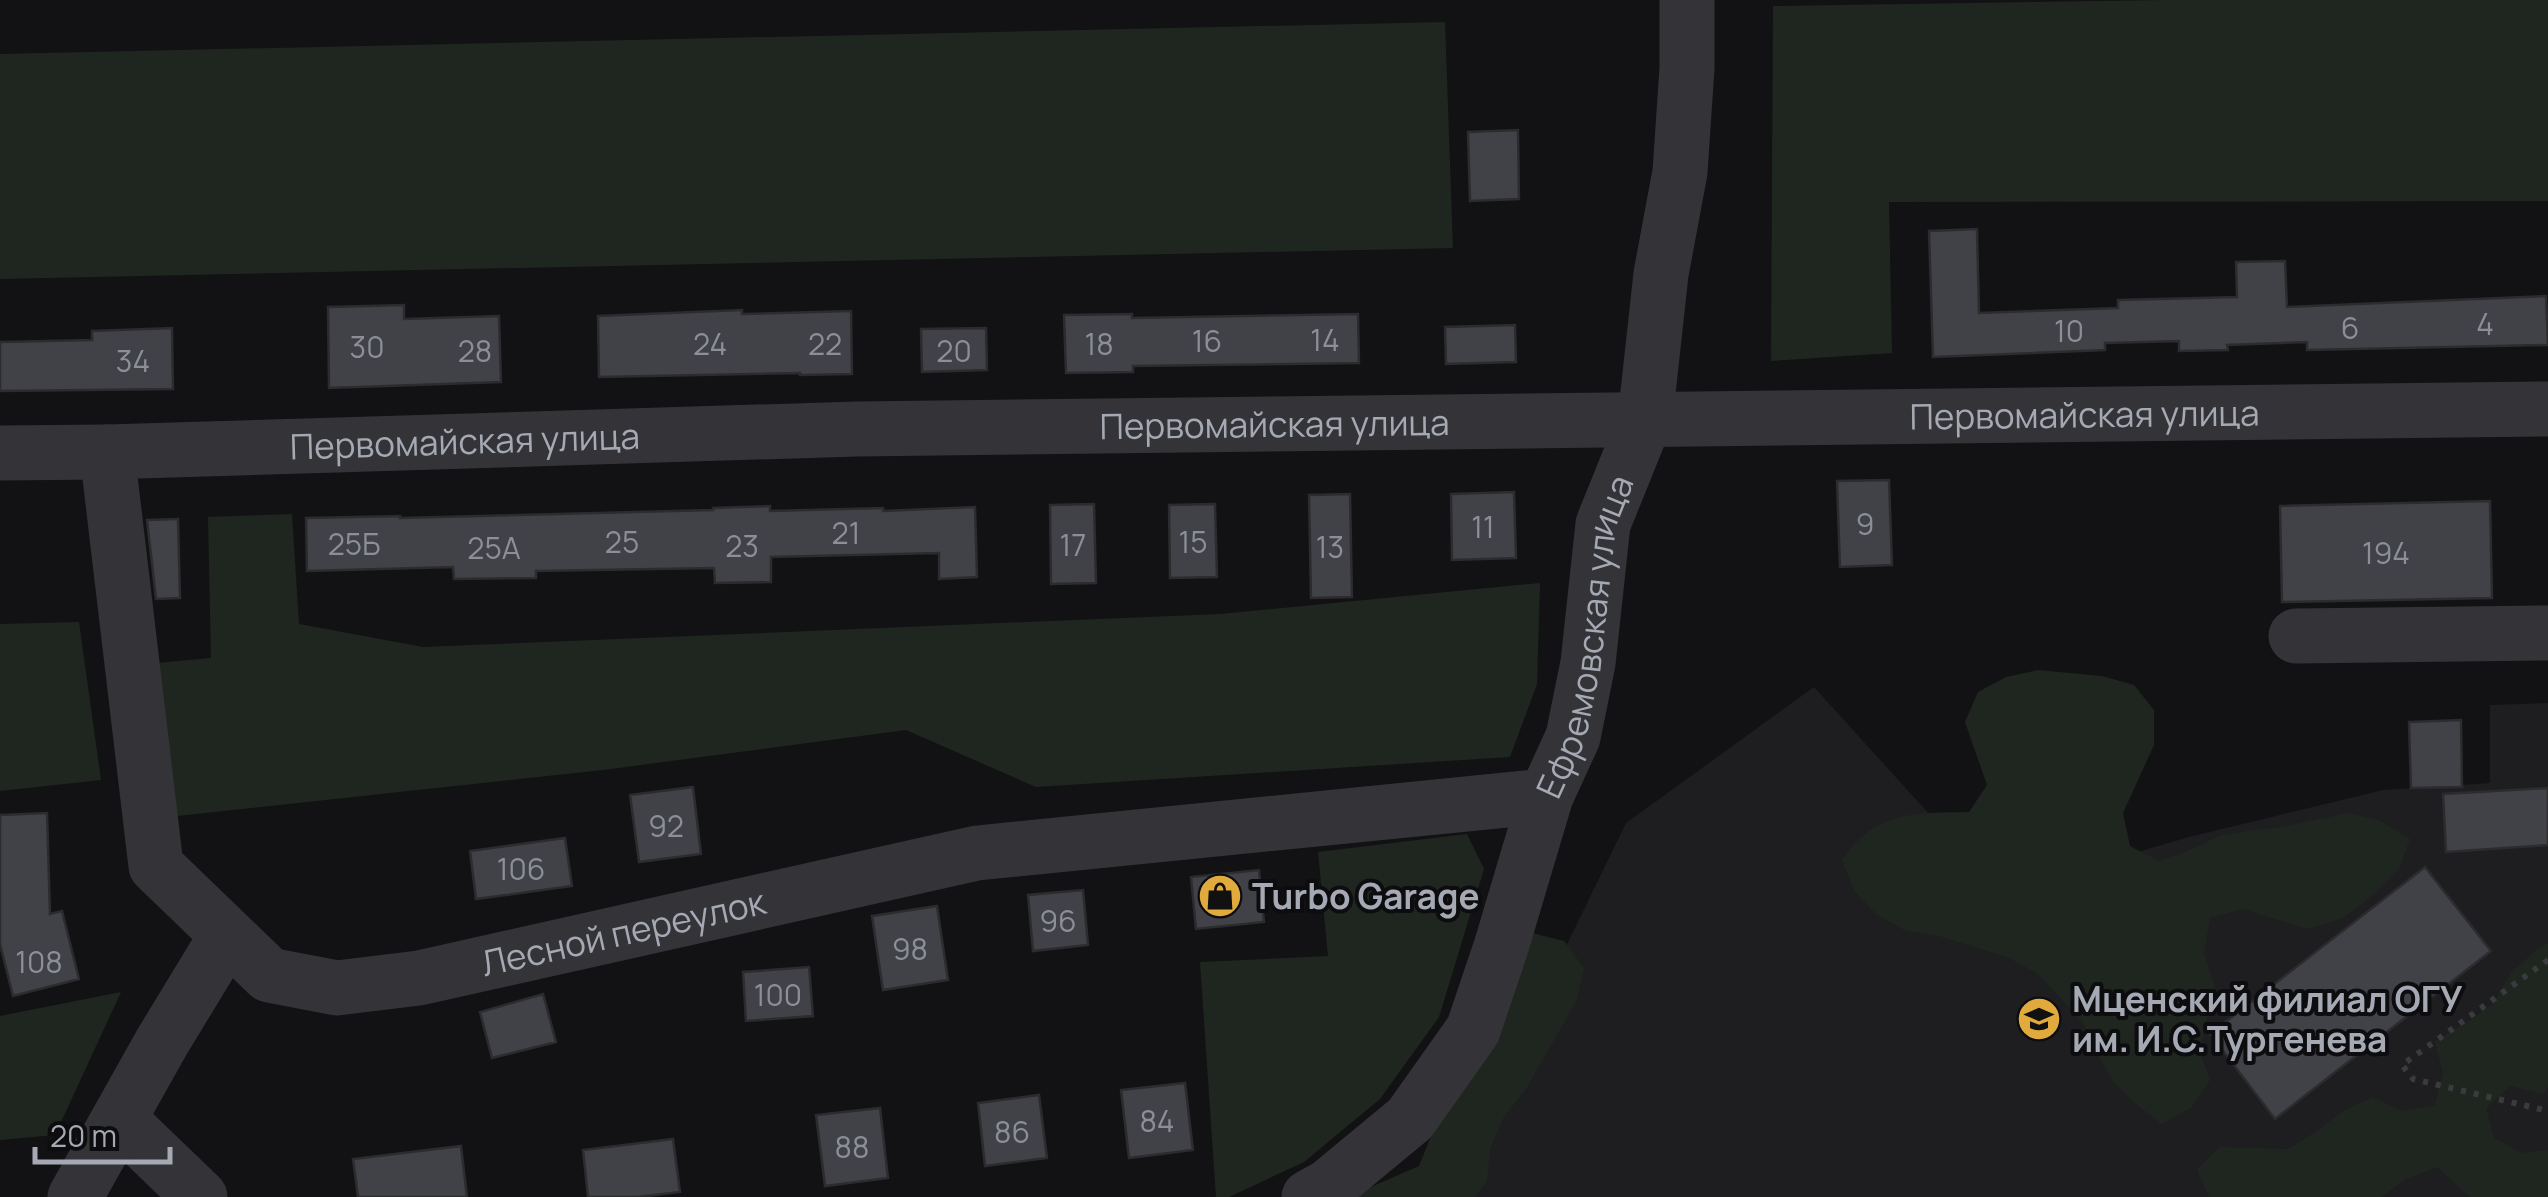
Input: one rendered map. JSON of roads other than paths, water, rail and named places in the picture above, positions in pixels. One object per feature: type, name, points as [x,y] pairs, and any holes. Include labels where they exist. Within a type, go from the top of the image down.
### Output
[{"type":"street","name":"Ефремовская улица","points":[[1309,1197],[1330,1186],[1410,1119],[1473,1030],[1546,796],[1573,737],[1588,663],[1603,524],[1645,420],[1661,274],[1680,172],[1687,0]]},
{"type":"street","name":"Первомайская улица","points":[[0,453],[857,429],[2548,409]]},
{"type":"street","name":"Лесной переулок","points":[[107,452],[156,866],[269,976],[338,988],[418,978],[977,853],[1546,796]]},
{"type":"street","points":[[2296,636],[2548,633]]},
{"type":"street","points":[[75,1197],[162,1042],[228,935]]},
{"type":"street","points":[[119,1119],[200,1197]]},
{"type":"place","name":"Turbo Garage","points":[[1220,896]]},
{"type":"place","name":"Мценский филиал ОГУ им. И.С.Тургенева","points":[[2039,1019]]}]
